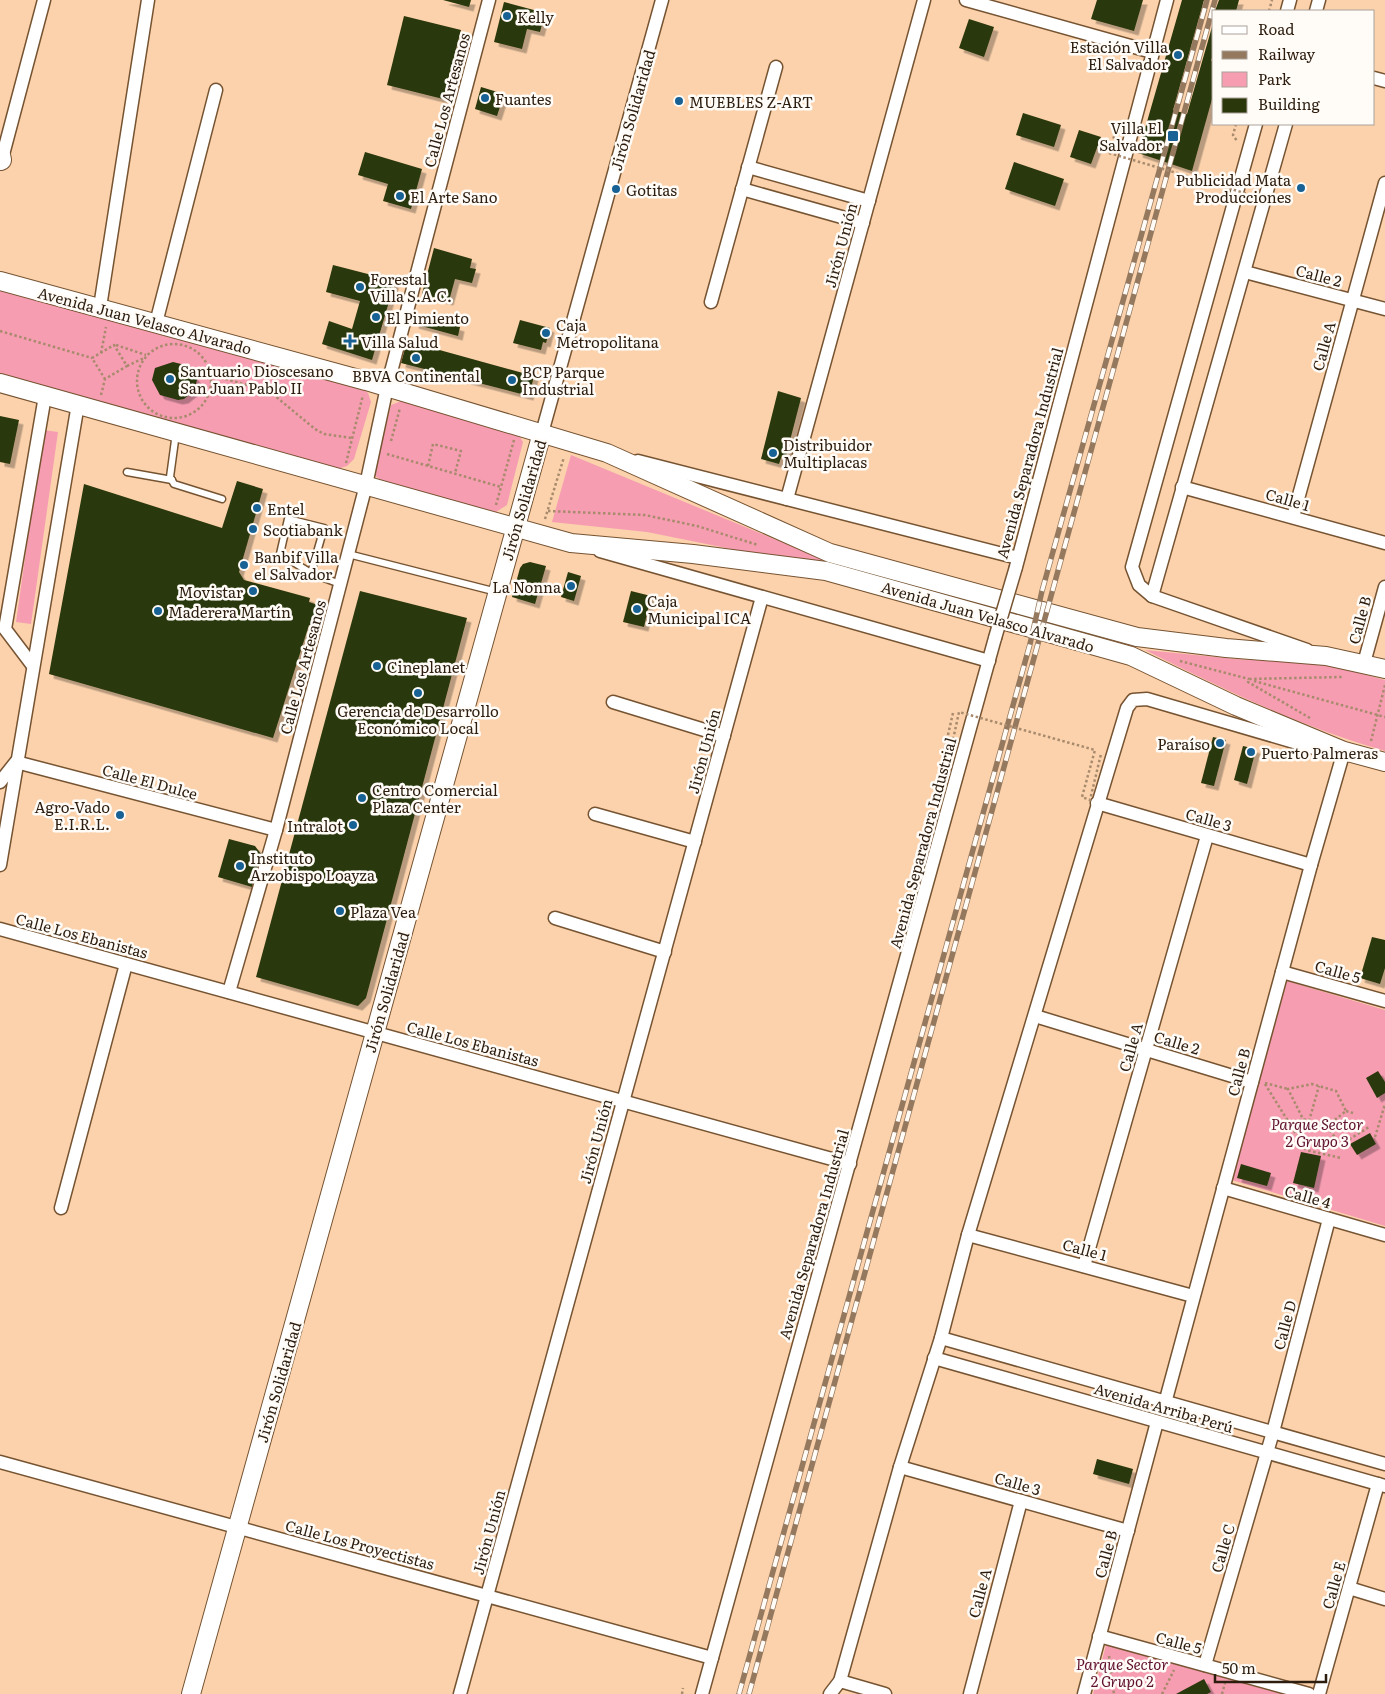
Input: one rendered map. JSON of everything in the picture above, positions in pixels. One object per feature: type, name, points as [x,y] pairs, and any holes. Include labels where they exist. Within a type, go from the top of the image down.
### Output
[{"type":"main road","name":"Avenida Juan Velasco Alvarado","points":[[0,280],[366,381],[607,453],[830,553],[1137,638],[1226,648],[1326,656],[1385,669]]},
{"type":"main road","name":"Avenida Juan Velasco Alvarado","points":[[0,383],[571,543],[694,554],[826,570],[1131,656],[1236,706],[1344,754],[1385,762]]},
{"type":"main road","name":"Jirón Solidaridad","points":[[191,1694],[542,433]]},
{"type":"street","points":[[0,160],[44,0]]},
{"type":"street","points":[[104,309],[148,0]]},
{"type":"street","name":"Calle Los Artesanos","points":[[229,992],[276,830],[366,485],[387,387],[489,0]]},
{"type":"street","name":"Jirón Solidaridad","points":[[542,433],[662,0]]},
{"type":"street","name":"Jirón Unión","points":[[787,499],[924,0]]},
{"type":"street","points":[[966,0],[1152,52]]},
{"type":"street","name":"Avenida Separadora Industrial","points":[[702,1694],[1017,563],[1167,0]]},
{"type":"street","points":[[711,302],[776,67]]},
{"type":"street","points":[[156,323],[216,90]]},
{"type":"street","points":[[1256,125],[1132,568],[1139,585],[1152,596],[1286,125]]},
{"type":"street","points":[[748,167],[868,201]]},
{"type":"street","name":"Calle A","points":[[1293,517],[1385,183]]},
{"type":"street","points":[[742,189],[863,223]]},
{"type":"street","name":"Calle 2","points":[[1245,272],[1385,309]]},
{"type":"street","points":[[33,666],[5,630],[45,396]]},
{"type":"street","points":[[0,865],[78,404]]},
{"type":"street","name":"Avenida Juan Velasco Alvarado","points":[[607,453],[787,499],[1017,563]]},
{"type":"street","name":"Calle 1","points":[[1182,487],[1385,543]]},
{"type":"street","name":"Avenida Juan Velasco Alvarado","points":[[571,543],[989,660]]},
{"type":"street","name":"Calle B","points":[[1364,663],[1385,587]]},
{"type":"street","name":"Avenida Juan Velasco Alvarado","points":[[1152,596],[1326,656]]},
{"type":"street","name":"Jirón Unión","points":[[460,1694],[762,597]]},
{"type":"street","name":"Avenida Juan Velasco Alvarado","points":[[1097,803],[1124,714],[1133,700],[1146,699],[1344,754]]},
{"type":"street","points":[[613,702],[724,736]]},
{"type":"street","name":"Calle B","points":[[1165,1403],[1223,1188],[1259,1082],[1282,972],[1344,754]]},
{"type":"street","points":[[0,782],[16,762]]},
{"type":"street","name":"Calle El Dulce","points":[[16,762],[276,830]]},
{"type":"street","points":[[830,1694],[840,1681],[900,1467],[941,1338],[968,1235],[1035,1016],[1097,803]]},
{"type":"street","name":"Calle 3","points":[[1097,803],[1311,865]]},
{"type":"street","points":[[595,814],[695,842]]},
{"type":"street","name":"Calle A","points":[[1084,1266],[1207,836]]},
{"type":"street","points":[[555,918],[665,952]]},
{"type":"street","name":"Calle Los Ebanistas","points":[[0,929],[850,1164]]},
{"type":"street","points":[[61,1208],[126,964]]},
{"type":"street","name":"Calle 5","points":[[1282,972],[1385,1001]]},
{"type":"street","name":"Calle 2","points":[[1035,1016],[1259,1082]]},
{"type":"street","name":"Calle 4","points":[[1223,1188],[1385,1235]]},
{"type":"street","name":"Calle D","points":[[1270,1442],[1329,1218]]},
{"type":"street","name":"Calle 1","points":[[968,1235],[1193,1296]]},
{"type":"street","name":"Avenida Arriba Perú","points":[[941,1338],[1165,1403],[1382,1485]]},
{"type":"street","name":"Avenida Arriba Perú","points":[[934,1358],[1157,1422],[1384,1460]]},
{"type":"street","name":"Calle B","points":[[1084,1694],[1157,1422]]},
{"type":"street","name":"Calle C","points":[[1204,1665],[1270,1442]]},
{"type":"street","name":"Calle Los Proyectistas","points":[[0,1462],[712,1658]]},
{"type":"street","name":"Calle 3","points":[[900,1467],[1128,1531]]},
{"type":"street","name":"Calle E","points":[[1319,1694],[1349,1588],[1382,1485]]},
{"type":"street","name":"Calle A","points":[[970,1694],[1021,1501]]},
{"type":"street","points":[[1349,1588],[1385,1599]]},
{"type":"street","name":"Calle 5","points":[[1099,1636],[1309,1694]]},
{"type":"street","points":[[840,1681],[885,1694]]},
{"type":"lane","points":[[177,432],[170,477],[174,484],[222,499]]},
{"type":"lane","points":[[127,472],[172,480]]},
{"type":"lane","points":[[311,573],[324,528],[288,519],[280,554],[311,573],[340,584]]},
{"type":"lane","points":[[348,554],[497,592]]},
{"type":"path","points":[[1119,120],[1109,153],[1248,194]]},
{"type":"path","points":[[101,353],[104,309]]},
{"type":"path","points":[[0,331],[92,358],[105,379],[160,346],[169,344],[188,346],[203,358],[211,375],[209,393],[199,408],[182,418],[162,416],[149,408],[140,396],[137,376],[146,356]]},
{"type":"path","points":[[92,358],[114,345]]},
{"type":"path","points":[[114,345],[146,356]]},
{"type":"path","points":[[114,345],[127,366]]},
{"type":"path","points":[[211,375],[269,391],[324,434],[352,438]]},
{"type":"path","points":[[342,479],[366,381]]},
{"type":"path","points":[[492,521],[518,426]]},
{"type":"path","points":[[541,534],[569,441]]},
{"type":"path","points":[[428,466],[433,444],[461,451],[455,473]]},
{"type":"path","points":[[387,454],[501,487]]},
{"type":"path","points":[[548,511],[645,516],[697,526],[760,546]]},
{"type":"path","points":[[1161,669],[1182,660],[1385,718]]},
{"type":"path","points":[[1250,679],[1348,677]]},
{"type":"path","points":[[1250,679],[1248,682],[1315,721]]},
{"type":"path","points":[[1366,757],[1385,685]]},
{"type":"path","points":[[954,713],[942,761],[948,762],[959,712],[1095,750],[1082,796],[1090,800],[1101,754]]},
{"type":"path","points":[[1259,1082],[1288,1089],[1312,1084],[1336,1091],[1346,1111],[1353,1113]]},
{"type":"path","points":[[1259,1082],[1306,1150],[1341,1158]]},
{"type":"path","points":[[1310,1121],[1319,1086]]},
{"type":"path","points":[[1288,1089],[1303,1119]]},
{"type":"path","points":[[1375,1137],[1385,1104]]},
{"type":"path","points":[[1326,1126],[1346,1111]]},
{"type":"path","points":[[1291,1126],[1303,1119],[1326,1126],[1343,1149]]},
{"type":"path","points":[[1345,1142],[1369,1128]]},
{"type":"path","points":[[1108,1648],[1114,1694]]},
{"type":"path","points":[[1162,1694],[1176,1667]]},
{"type":"path","points":[[1222,1694],[1226,1680]]},
{"type":"path","points":[[682,1694],[683,1688]]},
{"type":"path","points":[[1164,1690],[1166,1694]]},
{"type":"green space","points":[[0,288],[361,387],[368,393],[371,402],[354,459],[347,466],[337,469],[0,376]]},
{"type":"green space","points":[[404,400],[518,434],[523,442],[507,505],[496,512],[383,482],[374,475],[391,405]]},
{"type":"green space","points":[[43,430],[58,432],[31,624],[16,622]]},
{"type":"green space","points":[[571,455],[842,567],[746,552],[647,532],[552,522]]},
{"type":"green space","points":[[1145,650],[1236,659],[1326,664],[1385,680],[1385,751],[1293,719],[1233,693]]},
{"type":"green space","name":"Parque Sector 2 Grupo 3","points":[[1287,981],[1385,1010],[1385,1226],[1232,1180]]},
{"type":"green space","name":"Parque Sector 2 Grupo 2","points":[[1106,1645],[1282,1694],[1093,1694]]},
{"type":"building","points":[[443,0],[471,0],[469,7]]},
{"type":"building","points":[[1097,0],[1143,0],[1134,31],[1091,19]]},
{"type":"building","name":"Estación Villa El Salvador","points":[[1182,0],[1204,0],[1173,110],[1187,114],[1212,27],[1212,99],[1192,171],[1138,153]]},
{"type":"building","points":[[1219,0],[1239,0],[1236,10],[1215,10]]},
{"type":"building","points":[[504,2],[545,13],[540,32],[527,29],[522,49],[494,42]]},
{"type":"building","points":[[404,16],[461,30],[443,99],[387,85]]},
{"type":"building","points":[[969,19],[994,27],[984,57],[959,48]]},
{"type":"building","points":[[481,87],[504,94],[497,116],[475,109]]},
{"type":"building","points":[[1023,113],[1061,125],[1054,147],[1016,135]]},
{"type":"building","points":[[1079,130],[1101,137],[1091,164],[1070,157]]},
{"type":"building","points":[[365,152],[422,169],[411,209],[383,201],[388,184],[358,175]]},
{"type":"building","points":[[1014,162],[1064,179],[1055,206],[1005,189]]},
{"type":"building","points":[[434,248],[472,259],[470,268],[476,269],[472,283],[455,279],[449,301],[422,294]]},
{"type":"building","points":[[333,265],[395,281],[372,360],[322,344],[329,321],[352,329],[360,301],[326,292]]},
{"type":"building","points":[[416,315],[460,327],[458,336],[414,324]]},
{"type":"building","points":[[520,320],[550,328],[546,343],[543,342],[541,350],[513,343]]},
{"type":"building","points":[[407,341],[534,376],[529,396],[401,363]]},
{"type":"building","points":[[173,362],[185,365],[197,380],[194,391],[184,399],[178,400],[160,395],[152,380],[155,368]]},
{"type":"building","points":[[778,391],[801,398],[786,456],[782,455],[779,464],[761,459]]},
{"type":"building","points":[[0,416],[19,420],[10,464],[0,462]]},
{"type":"building","name":"Maderera Martín","points":[[237,481],[263,489],[239,572],[244,580],[310,598],[309,602],[318,605],[312,625],[309,625],[273,738],[49,674],[84,484],[222,528]]},
{"type":"building","points":[[530,562],[546,566],[535,604],[512,597],[520,568],[523,564]]},
{"type":"building","name":"La Nonna","points":[[568,572],[581,576],[574,601],[561,597]]},
{"type":"building","name":"Centro Comercial Plaza Center","points":[[360,591],[467,618],[366,998],[358,1006],[256,977]]},
{"type":"building","name":"Caja Municipal ICA","points":[[631,591],[651,596],[644,627],[623,622]]},
{"type":"building","points":[[1213,737],[1226,740],[1214,786],[1201,783]]},
{"type":"building","points":[[1243,746],[1256,749],[1247,784],[1234,780]]},
{"type":"building","name":"Instituto Arzobispo Loayza","points":[[229,839],[255,846],[261,854],[252,887],[218,877]]},
{"type":"building","points":[[1372,937],[1385,940],[1385,968],[1380,984],[1360,978]]},
{"type":"building","points":[[1378,1071],[1385,1082],[1385,1093],[1377,1098],[1366,1078]]},
{"type":"building","points":[[1370,1133],[1376,1144],[1357,1155],[1350,1144]]},
{"type":"building","points":[[1301,1152],[1321,1156],[1314,1188],[1293,1183]]},
{"type":"building","points":[[1241,1164],[1271,1173],[1267,1186],[1237,1178]]},
{"type":"building","points":[[1097,1459],[1133,1469],[1129,1484],[1093,1474]]},
{"type":"building","points":[[1204,1679],[1211,1692],[1207,1694],[1176,1694]]},
{"type":"railway","points":[[739,1694],[1030,644],[1042,591],[1207,0]]},
{"type":"railway","points":[[1212,10],[1215,0]]},
{"type":"railway","points":[[749,1694],[1212,11]]},
{"type":"place","name":"Kelly","points":[[507,16]]},
{"type":"place","name":"Estación Villa El Salvador","points":[[1178,55]]},
{"type":"place","name":"Fuantes","points":[[485,98]]},
{"type":"place","name":"MUEBLES Z-ART","points":[[679,101]]},
{"type":"place","name":"Villa El Salvador","points":[[1173,136]]},
{"type":"place","name":"Publicidad Mata Producciones","points":[[1301,188]]},
{"type":"place","name":"Gotitas","points":[[616,189]]},
{"type":"place","name":"El Arte Sano","points":[[400,196]]},
{"type":"place","name":"Forestal Villa S.A.C.","points":[[360,287]]},
{"type":"place","name":"El Pimiento","points":[[376,317]]},
{"type":"place","name":"Caja Metropolitana","points":[[546,333]]},
{"type":"place","name":"Villa Salud","points":[[350,341]]},
{"type":"place","name":"BBVA Continental","points":[[416,358]]},
{"type":"place","name":"Santuario Dioscesano San Juan Pablo II","points":[[170,379]]},
{"type":"place","name":"BCP Parque Industrial","points":[[512,380]]},
{"type":"place","name":"Distribuidor Multiplacas","points":[[773,453]]},
{"type":"place","name":"Entel","points":[[257,508]]},
{"type":"place","name":"Scotiabank","points":[[253,529]]},
{"type":"place","name":"Banbif Villa el Salvador","points":[[244,565]]},
{"type":"place","name":"La Nonna","points":[[571,586]]},
{"type":"place","name":"Movistar","points":[[253,591]]},
{"type":"place","name":"Caja Municipal ICA","points":[[637,609]]},
{"type":"place","name":"Maderera Martín","points":[[158,611]]},
{"type":"place","name":"Cineplanet","points":[[377,666]]},
{"type":"place","name":"Gerencia de Desarrollo Económico Local","points":[[418,693]]},
{"type":"place","name":"Paraíso","points":[[1220,743]]},
{"type":"place","name":"Puerto Palmeras","points":[[1251,752]]},
{"type":"place","name":"Centro Comercial Plaza Center","points":[[362,798]]},
{"type":"place","name":"Agro-Vado E.I.R.L.","points":[[120,815]]},
{"type":"place","name":"Intralot","points":[[353,825]]},
{"type":"place","name":"Instituto Arzobispo Loayza","points":[[240,866]]},
{"type":"place","name":"Plaza Vea","points":[[340,911]]}]
